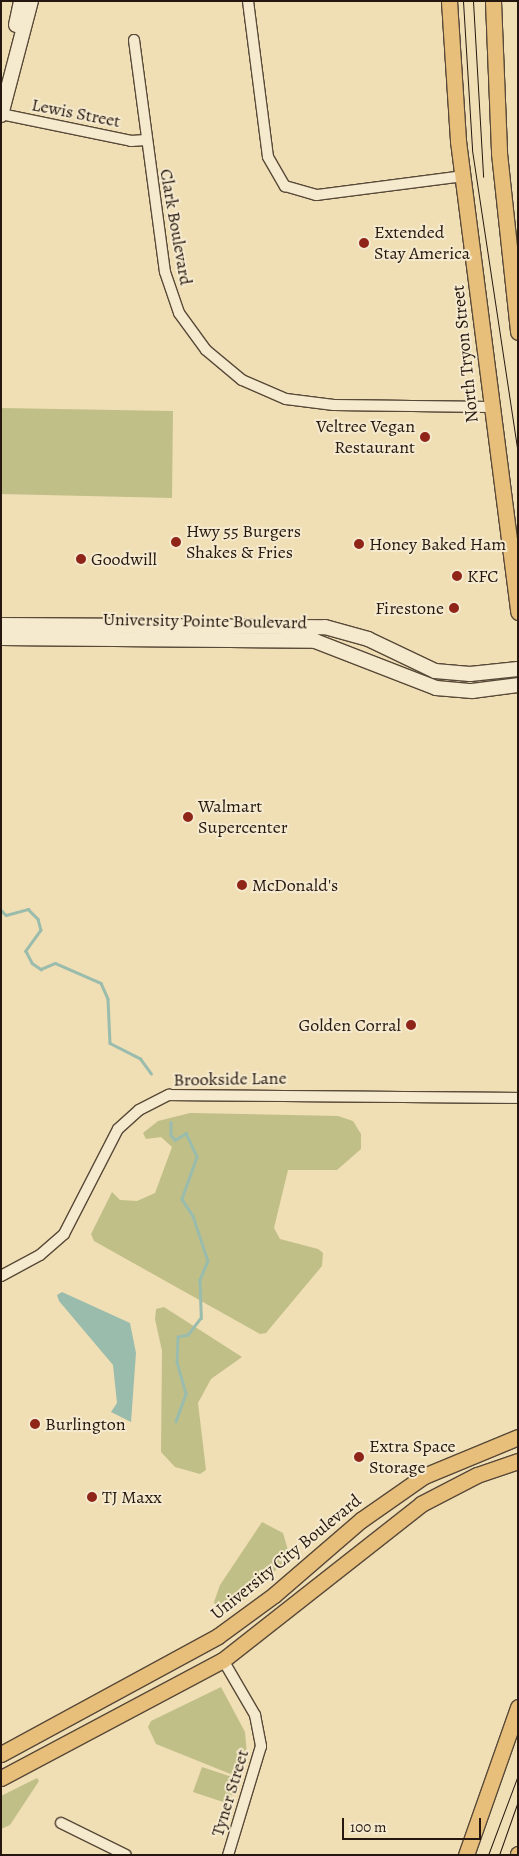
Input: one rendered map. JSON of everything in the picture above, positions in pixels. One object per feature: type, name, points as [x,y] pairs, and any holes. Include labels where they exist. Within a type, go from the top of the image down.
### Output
[{"type":"main road","name":"North Tryon Street","points":[[449,1],[463,176],[490,407],[518,612]]},
{"type":"main road","points":[[493,1],[518,332]]},
{"type":"main road","name":"University City Boulevard","points":[[1,1754],[218,1636],[274,1595],[379,1506],[424,1476],[518,1437]]},
{"type":"main road","points":[[1,1778],[223,1660],[273,1625],[421,1504],[502,1466],[518,1463]]},
{"type":"main road","points":[[466,1855],[518,1707]]},
{"type":"street","points":[[1,87],[21,1]]},
{"type":"street","points":[[1,114],[31,1]]},
{"type":"street","points":[[248,1],[268,157],[285,186],[317,195],[463,176]]},
{"type":"street","name":"Clark Boulevard","points":[[134,40],[146,140],[171,294],[191,332],[225,368],[262,391],[305,403],[490,407]]},
{"type":"street","name":"Lewis Street","points":[[1,114],[131,141],[146,140]]},
{"type":"street","name":"University Pointe Boulevard","points":[[1,625],[324,627],[368,640],[435,671],[470,674],[518,669]]},
{"type":"street","name":"University Pointe Boulevard","points":[[1,638],[315,641],[436,688],[472,691],[518,685]]},
{"type":"street","name":"Brookside Lane","points":[[1,1276],[40,1255],[64,1234],[80,1210],[115,1134],[132,1115],[162,1098],[204,1092],[518,1098]]},
{"type":"street","name":"Tyner Street","points":[[223,1660],[255,1715],[261,1746],[228,1855]]},
{"type":"street","points":[[60,1823],[126,1855]]},
{"type":"shaded area","points":[[1,408],[173,411],[172,498],[1,494]]},
{"type":"shaded area","points":[[190,1113],[338,1116],[353,1121],[361,1134],[361,1149],[337,1170],[288,1170],[274,1228],[280,1239],[318,1249],[323,1253],[322,1266],[266,1333],[260,1334],[94,1241],[91,1234],[112,1192],[120,1200],[137,1201],[155,1193],[172,1147],[161,1137],[146,1139],[143,1133],[158,1121]]},
{"type":"shaded area","points":[[62,1292],[130,1323],[136,1353],[131,1422],[111,1412],[117,1403],[113,1365],[59,1301],[57,1295]]},
{"type":"shaded area","points":[[164,1307],[242,1357],[211,1379],[198,1403],[206,1470],[200,1474],[175,1467],[161,1452],[162,1351],[155,1319],[156,1309]]},
{"type":"shaded area","points":[[262,1522],[283,1533],[290,1557],[240,1603],[218,1610],[214,1602],[220,1585]]},
{"type":"shaded area","points":[[221,1687],[245,1732],[247,1755],[242,1770],[233,1775],[156,1744],[148,1727],[151,1721]]},
{"type":"shaded area","points":[[202,1767],[238,1779],[229,1804],[193,1792]]},
{"type":"shaded area","points":[[37,1778],[39,1781],[10,1825],[1,1829],[1,1796]]},
{"type":"waterway","points":[[1,910],[6,915],[28,909],[38,919],[41,930],[26,951],[32,963],[41,969],[55,963],[101,983],[108,999],[110,1043],[140,1058],[151,1073]]},
{"type":"waterway","points":[[171,1122],[171,1135],[175,1140],[186,1133],[197,1157],[182,1199],[193,1216],[208,1261],[200,1280],[201,1318],[188,1335],[178,1337],[177,1362],[186,1394],[176,1421]]},
{"type":"tram line","points":[[463,1],[472,150],[518,455]]},
{"type":"tram line","points":[[473,1],[483,177]]},
{"type":"tram line","points":[[488,1855],[518,1775]]},
{"type":"tram line","points":[[499,1855],[518,1801]]},
{"type":"place","name":"Extended Stay America","points":[[364,243]]},
{"type":"place","name":"Veltree Vegan Restaurant","points":[[425,437]]},
{"type":"place","name":"Hwy 55 Burgers Shakes & Fries","points":[[176,542]]},
{"type":"place","name":"Honey Baked Ham","points":[[359,544]]},
{"type":"place","name":"Goodwill","points":[[81,559]]},
{"type":"place","name":"KFC","points":[[457,576]]},
{"type":"place","name":"Firestone","points":[[454,608]]},
{"type":"place","name":"Walmart Supercenter","points":[[188,817]]},
{"type":"place","name":"McDonald's","points":[[242,885]]},
{"type":"place","name":"Golden Corral","points":[[411,1025]]},
{"type":"place","name":"Burlington","points":[[35,1424]]},
{"type":"place","name":"Extra Space Storage","points":[[359,1457]]},
{"type":"place","name":"TJ Maxx","points":[[92,1497]]}]
